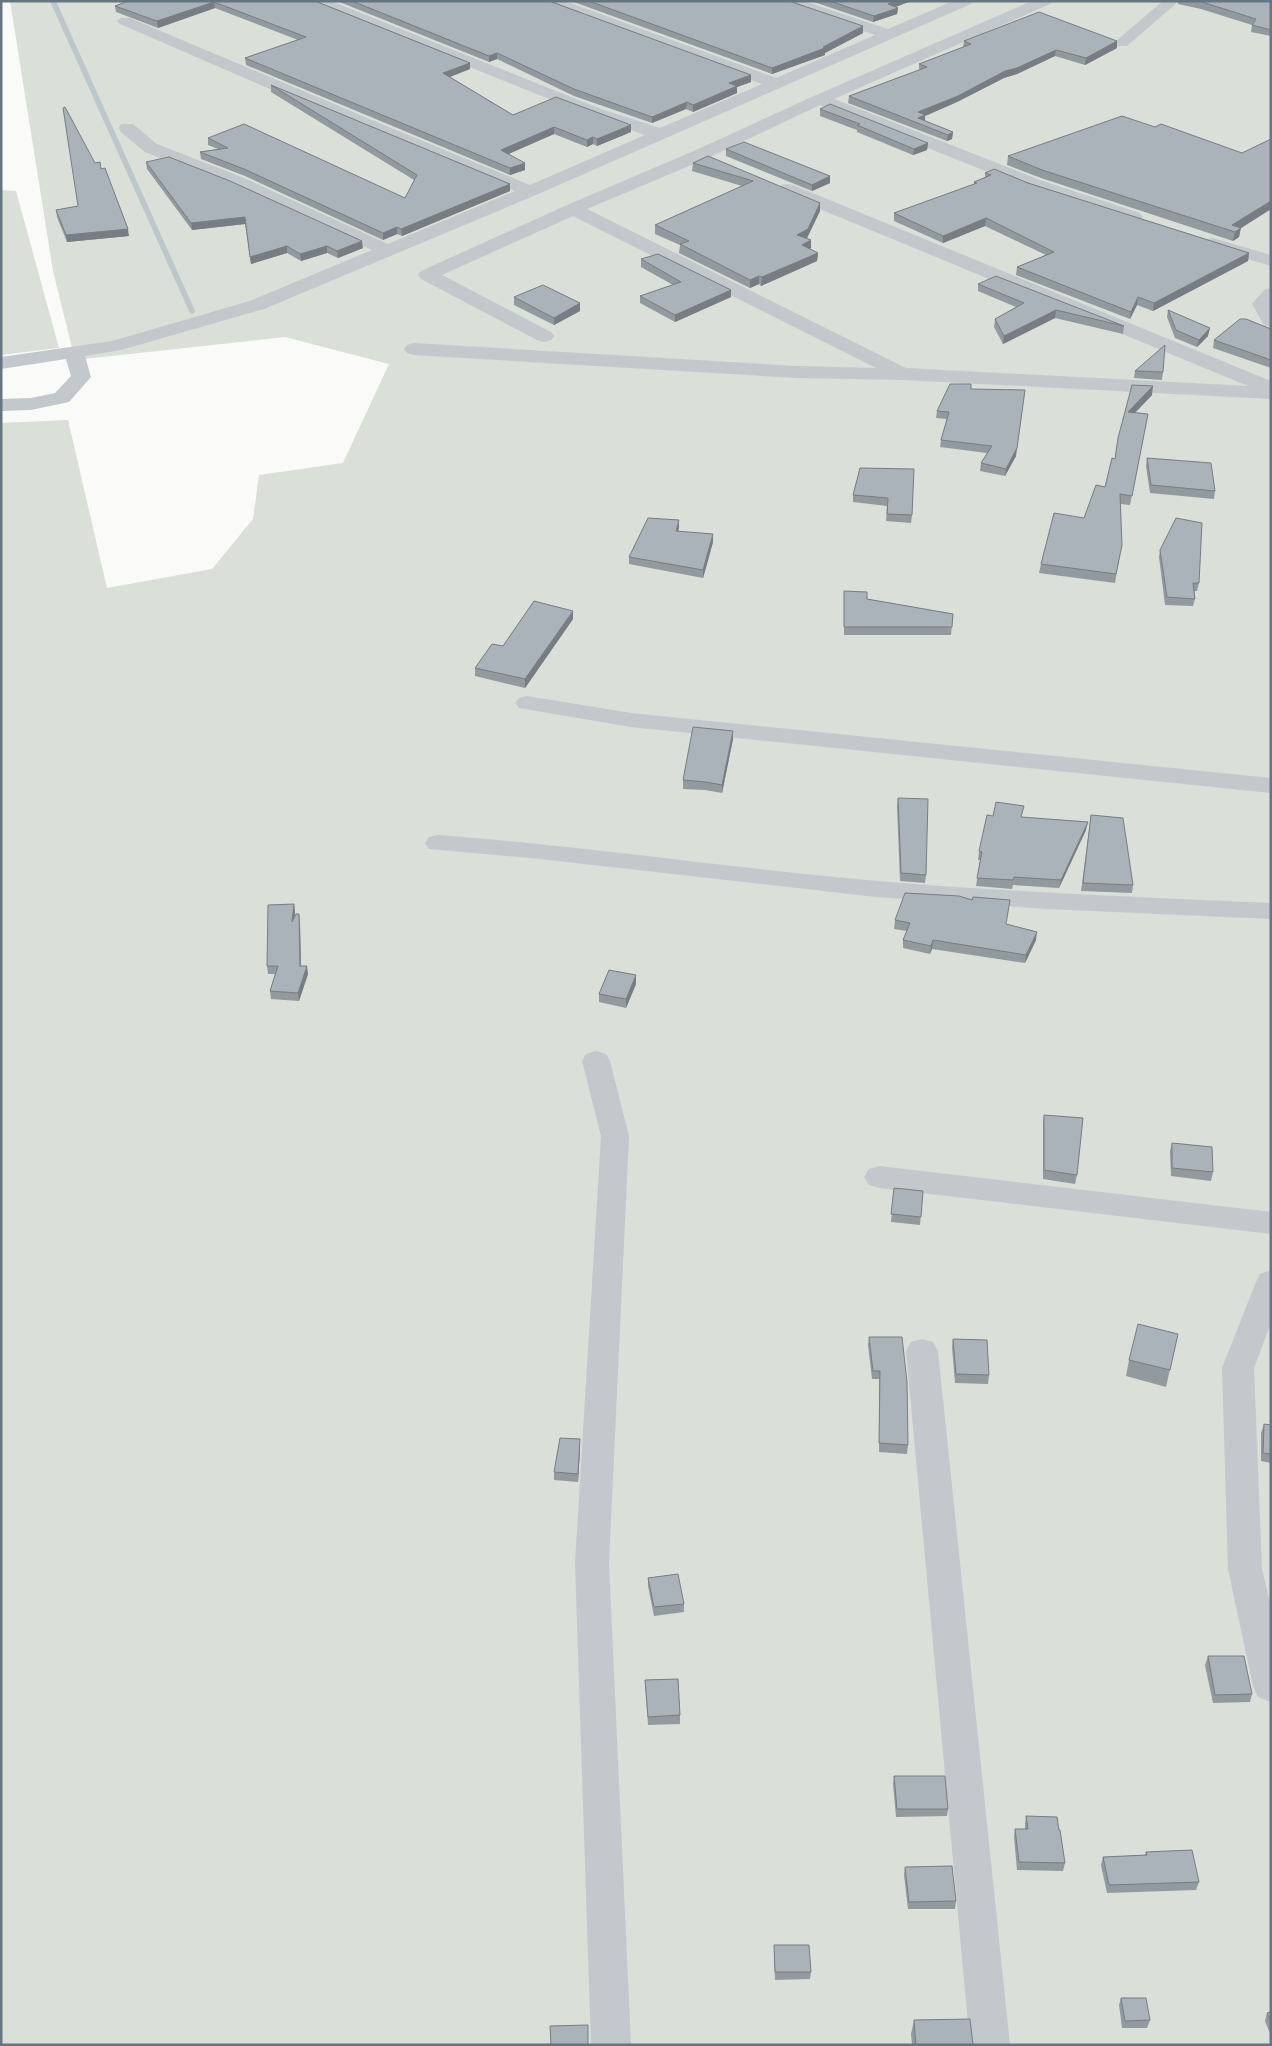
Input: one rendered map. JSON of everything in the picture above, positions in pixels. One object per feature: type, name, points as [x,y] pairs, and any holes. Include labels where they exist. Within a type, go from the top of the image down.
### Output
[{"type":"street","points":[[317,1],[596,112],[660,134]]},
{"type":"street","points":[[550,1],[777,84]]},
{"type":"street","points":[[789,1],[889,35]]},
{"type":"street","points":[[1,363],[114,346],[257,305],[530,191],[966,1]]},
{"type":"street","points":[[544,336],[427,275],[573,208],[702,154],[820,99],[1046,1]]},
{"type":"street","points":[[1122,43],[1172,1]]},
{"type":"street","points":[[125,21],[364,123],[530,191]]},
{"type":"street","points":[[820,99],[1034,184],[1148,221]]},
{"type":"street","points":[[127,128],[150,148],[238,182],[386,250]]},
{"type":"street","points":[[702,154],[720,161]]},
{"type":"street","points":[[774,184],[965,263],[1140,332],[1271,389]]},
{"type":"street","points":[[573,208],[904,374]]},
{"type":"street","points":[[1195,237],[1271,261]]},
{"type":"street","points":[[1271,294],[1261,304],[1271,321]]},
{"type":"street","points":[[414,349],[797,372],[904,374],[1271,393]]},
{"type":"street","points":[[1,405],[31,404],[62,398],[81,377],[74,352]]},
{"type":"street","points":[[528,703],[631,720],[1271,786]]},
{"type":"street","points":[[438,844],[540,851],[876,889],[1047,901],[1271,911]]},
{"type":"street","points":[[596,1061],[615,1136],[592,1563],[611,2045]]},
{"type":"street","points":[[879,1177],[1271,1223]]},
{"type":"street","points":[[1271,1282],[1238,1368],[1244,1569],[1271,1686]]},
{"type":"street","points":[[922,1351],[990,2045]]},
{"type":"shaded area","points":[[10,1],[1271,1],[1271,2045],[1,2045],[1,423],[68,420],[107,588],[212,569],[253,519],[259,475],[343,463],[389,364],[285,337],[75,360],[53,271]]},
{"type":"shaded area","points":[[1,190],[16,191],[59,348],[1,355]]},
{"type":"building","points":[[128,1],[315,1],[470,63],[443,73],[513,115],[556,97],[631,125],[597,139],[593,137],[587,140],[554,127],[501,150],[525,163],[510,168],[245,58],[306,37],[214,2],[157,21],[115,6]]},
{"type":"building","points":[[352,1],[549,1],[751,75],[729,83],[737,86],[693,105],[687,102],[652,117],[574,89],[497,53],[489,56]]},
{"type":"building","points":[[589,1],[789,1],[863,26],[823,47],[825,48],[772,68]]},
{"type":"building","points":[[830,1],[894,1],[888,4],[898,8],[874,16]]},
{"type":"building","points":[[1196,1],[1271,1],[1271,30],[1252,25],[1256,19]]},
{"type":"building","points":[[1039,12],[1117,41],[1086,58],[1056,50],[1017,68],[1005,71],[958,96],[918,112],[925,115],[918,118],[953,132],[948,135],[849,96],[927,67],[919,64],[971,44],[964,41]]},
{"type":"building","points":[[271,85],[510,184],[401,229],[397,227],[383,233],[244,169],[200,152],[228,148],[208,138],[244,124],[405,198],[417,175]]},
{"type":"building","points":[[830,104],[928,143],[914,149],[857,125],[860,124],[820,109]]},
{"type":"building","points":[[65,107],[95,163],[100,162],[101,169],[105,168],[128,229],[66,235],[56,210],[78,206],[63,108]]},
{"type":"building","points":[[1122,116],[1155,127],[1161,124],[1242,153],[1271,139],[1271,201],[1232,225],[1241,228],[1235,232],[1042,170],[1008,156]]},
{"type":"building","points":[[744,142],[830,176],[812,185],[726,149]]},
{"type":"building","points":[[708,156],[820,203],[808,229],[797,235],[811,240],[802,245],[818,253],[762,277],[759,276],[750,280],[680,244],[689,241],[655,225],[753,181],[693,163]]},
{"type":"building","points":[[169,157],[230,181],[362,241],[337,251],[327,246],[300,254],[287,246],[250,257],[245,217],[191,223],[146,162]]},
{"type":"building","points":[[994,169],[1028,183],[1249,253],[1154,303],[1138,297],[1131,312],[1017,267],[1054,252],[986,218],[943,236],[894,213],[977,183],[974,182],[991,175],[985,173]]},
{"type":"building","points":[[658,254],[731,290],[675,315],[640,296],[681,282],[641,259]]},
{"type":"building","points":[[996,276],[1124,326],[1056,310],[1004,336],[995,319],[1024,303],[978,284]]},
{"type":"building","points":[[543,285],[580,303],[554,318],[514,297]]},
{"type":"building","points":[[1168,310],[1210,328],[1199,340],[1176,330]]},
{"type":"building","points":[[1240,319],[1246,319],[1271,329],[1271,360],[1214,340]]},
{"type":"building","points":[[1165,345],[1163,372],[1135,371]]},
{"type":"building","points":[[950,384],[971,384],[971,389],[1025,390],[1017,448],[1006,469],[981,463],[992,446],[941,440],[949,412],[937,411]]},
{"type":"building","points":[[1132,385],[1153,386],[1128,412],[1148,414],[1132,496],[1120,494],[1122,545],[1116,574],[1041,564],[1054,513],[1084,518],[1096,485],[1105,487],[1112,458],[1115,459],[1118,438]]},
{"type":"building","points":[[1147,458],[1211,463],[1215,491],[1151,485]]},
{"type":"building","points":[[860,468],[914,469],[912,515],[887,514],[888,498],[853,495]]},
{"type":"building","points":[[648,518],[679,520],[676,531],[713,534],[703,570],[629,557]]},
{"type":"building","points":[[1176,518],[1202,523],[1199,583],[1193,583],[1195,599],[1167,597],[1160,550]]},
{"type":"building","points":[[844,591],[867,592],[867,599],[953,614],[952,627],[844,627]]},
{"type":"building","points":[[534,601],[573,611],[525,679],[475,668],[492,644],[503,646]]},
{"type":"building","points":[[693,727],[733,731],[722,785],[683,780]]},
{"type":"building","points":[[898,798],[928,799],[926,875],[901,873]]},
{"type":"building","points":[[996,802],[1024,806],[1021,817],[1088,822],[1061,880],[1014,877],[1013,880],[977,878],[982,852],[979,851],[987,815],[993,816]]},
{"type":"building","points":[[1091,815],[1123,818],[1133,885],[1083,883]]},
{"type":"building","points":[[905,893],[959,896],[972,900],[973,897],[1010,900],[1006,924],[1037,932],[1026,955],[933,940],[931,946],[903,940],[910,923],[895,920]]},
{"type":"building","points":[[294,904],[292,922],[296,914],[299,914],[300,966],[307,966],[298,993],[270,991],[278,966],[267,966],[268,905]]},
{"type":"building","points":[[609,970],[636,975],[626,999],[599,994]]},
{"type":"building","points":[[1044,1115],[1083,1118],[1077,1175],[1044,1170]]},
{"type":"building","points":[[1172,1143],[1212,1147],[1213,1172],[1172,1168]]},
{"type":"building","points":[[894,1188],[923,1191],[921,1217],[891,1214]]},
{"type":"building","points":[[1138,1324],[1178,1334],[1170,1370],[1129,1360]]},
{"type":"building","points":[[869,1337],[902,1337],[907,1382],[908,1445],[879,1443],[880,1371],[873,1371]]},
{"type":"building","points":[[953,1339],[987,1340],[989,1375],[956,1374]]},
{"type":"building","points":[[1264,1424],[1271,1425],[1271,1454],[1263,1453]]},
{"type":"building","points":[[560,1438],[580,1439],[578,1474],[554,1472]]},
{"type":"building","points":[[678,1574],[684,1604],[654,1607],[648,1578]]},
{"type":"building","points":[[1208,1656],[1244,1656],[1252,1694],[1215,1695]]},
{"type":"building","points":[[678,1679],[680,1715],[648,1717],[645,1680]]},
{"type":"building","points":[[894,1776],[945,1776],[948,1809],[897,1809]]},
{"type":"building","points":[[1026,1816],[1057,1817],[1065,1863],[1019,1862],[1015,1829],[1028,1829]]},
{"type":"building","points":[[1192,1850],[1199,1882],[1109,1885],[1103,1857],[1147,1855],[1146,1852]]},
{"type":"building","points":[[952,1866],[956,1901],[909,1902],[905,1867]]},
{"type":"building","points":[[774,1945],[809,1945],[811,1972],[775,1972]]},
{"type":"building","points":[[1121,1998],[1146,1998],[1150,2020],[1125,2021]]},
{"type":"building","points":[[1271,2012],[1271,2021],[1267,2013]]},
{"type":"building","points":[[970,2019],[973,2045],[916,2045],[914,2020]]},
{"type":"building","points":[[588,2025],[588,2045],[551,2045],[550,2026]]},
{"type":"waterway","points":[[53,1],[192,311]]}]
